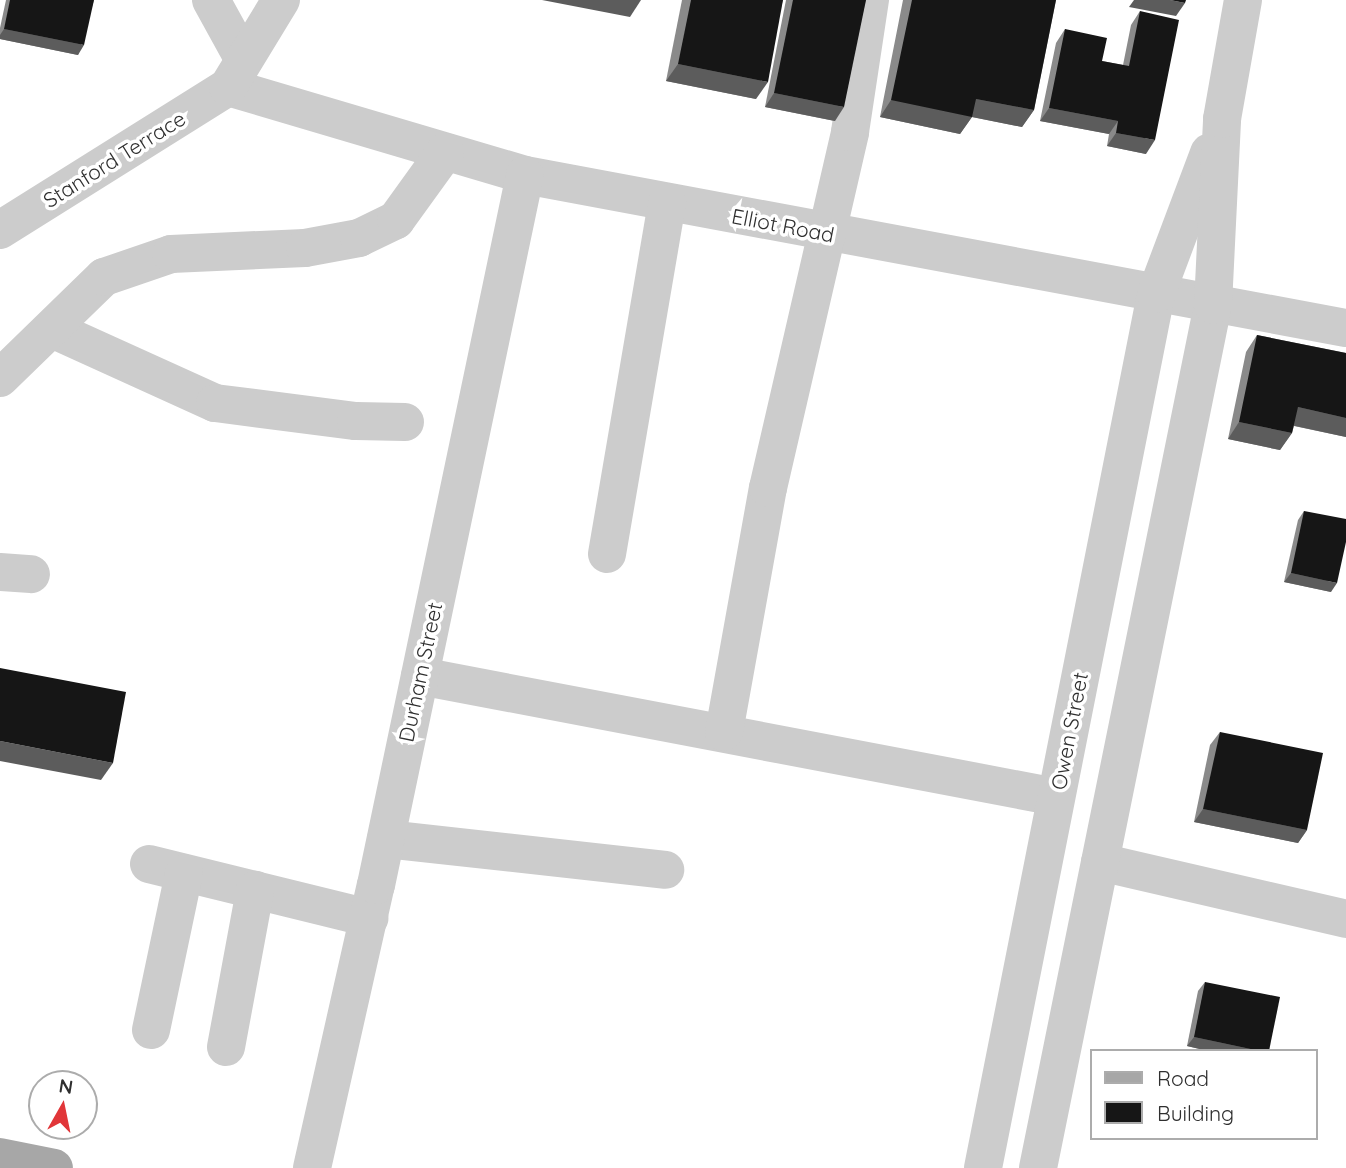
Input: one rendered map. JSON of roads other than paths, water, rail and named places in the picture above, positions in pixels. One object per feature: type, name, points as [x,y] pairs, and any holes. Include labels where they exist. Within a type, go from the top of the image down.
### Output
[{"type":"main road","points":[[0,1157],[54,1168]]},
{"type":"street","points":[[211,0],[236,73]]},
{"type":"street","points":[[236,73],[281,0]]},
{"type":"street","points":[[724,732],[768,488],[850,132],[870,0]]},
{"type":"street","points":[[1038,1168],[1213,305],[1222,119],[1243,0]]},
{"type":"street","name":"Elliot Road","points":[[236,73],[445,152],[525,174],[826,233],[1346,328]]},
{"type":"street","name":"Stanford Terrace","points":[[0,230],[236,73]]},
{"type":"street","name":"Owen Street","points":[[983,1168],[1156,294],[1222,119]]},
{"type":"street","points":[[0,379],[54,330],[104,277],[171,254],[305,248],[359,237],[396,220],[445,152]]},
{"type":"street","name":"Durham Street","points":[[312,1168],[386,839],[525,174]]},
{"type":"street","points":[[607,554],[667,202]]},
{"type":"street","points":[[54,330],[215,403],[344,420],[405,422]]},
{"type":"street","points":[[419,676],[1056,797]]},
{"type":"street","points":[[386,839],[665,870]]},
{"type":"street","points":[[1100,862],[1346,919]]},
{"type":"street","points":[[151,1030],[167,869],[369,918]]},
{"type":"street","points":[[226,1047],[255,890]]}]
